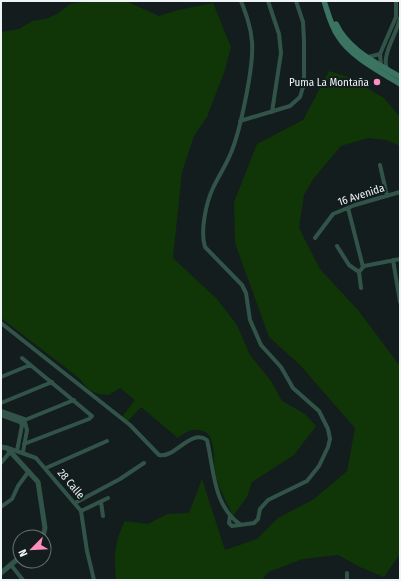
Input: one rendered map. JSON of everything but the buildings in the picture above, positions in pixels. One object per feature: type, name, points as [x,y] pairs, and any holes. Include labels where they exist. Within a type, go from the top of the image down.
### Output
[{"type":"main road","points":[[325,2],[336,34],[359,54],[400,79]]},
{"type":"main road","points":[[359,54],[368,57],[400,79]]},
{"type":"street","points":[[1,323],[130,425],[159,455],[165,455],[183,444],[197,438],[201,437],[207,440],[215,487],[230,516],[241,525],[254,523],[258,519],[260,508],[268,500],[307,481],[319,466],[330,439],[328,429],[319,411],[296,391],[281,367],[261,345],[250,320],[246,293],[242,285],[205,247],[203,241],[207,208],[212,189],[230,155],[240,121],[252,64],[250,26],[241,1]]},
{"type":"street","points":[[268,1],[279,34],[281,53],[272,112]]},
{"type":"street","points":[[240,121],[290,106],[300,97],[304,84],[303,22],[296,1]]},
{"type":"street","points":[[396,1],[396,17],[380,54],[381,66],[384,70],[400,79]]},
{"type":"street","points":[[388,70],[385,62],[385,55],[394,38],[400,18]]},
{"type":"street","points":[[368,57],[380,54]]},
{"type":"street","points":[[380,165],[387,196]]},
{"type":"street","name":"16 Avenida","points":[[315,238],[330,216],[348,208],[400,192]]},
{"type":"street","points":[[348,208],[362,267],[359,272],[361,288]]},
{"type":"street","points":[[337,246],[349,265],[359,272]]},
{"type":"street","points":[[362,267],[400,259]]},
{"type":"street","points":[[393,260],[400,302]]},
{"type":"street","points":[[22,358],[91,414],[92,418],[24,444]]},
{"type":"street","points":[[1,377],[30,365]]},
{"type":"street","points":[[1,403],[52,382]]},
{"type":"street","points":[[1,415],[22,420],[74,400]]},
{"type":"street","points":[[1,411],[22,420],[27,430],[23,452]]},
{"type":"street","points":[[17,450],[22,428],[22,420]]},
{"type":"street","points":[[46,468],[107,441]]},
{"type":"street","points":[[1,446],[9,450],[36,478],[41,492],[45,529]]},
{"type":"street","points":[[1,463],[9,450]]},
{"type":"street","name":"28 Calle","points":[[9,450],[17,450],[36,458],[81,511],[87,551],[94,580]]},
{"type":"street","points":[[75,503],[120,479],[144,463]]},
{"type":"street","points":[[1,507],[12,499],[18,486],[30,471]]},
{"type":"street","points":[[81,511],[108,498]]},
{"type":"street","points":[[101,502],[103,516]]},
{"type":"street","points":[[1,573],[11,565],[24,580]]},
{"type":"street","points":[[347,573],[347,580]]},
{"type":"green space","points":[[88,1],[126,1],[159,16],[178,10],[213,3],[231,47],[225,70],[207,117],[194,136],[182,172],[173,258],[217,299],[237,325],[250,355],[271,381],[282,401],[305,414],[316,426],[294,455],[252,482],[247,497],[233,516],[216,478],[212,441],[207,433],[199,430],[192,430],[178,438],[141,407],[127,422],[122,417],[135,400],[120,388],[109,395],[98,394],[91,391],[79,378],[1,318],[1,32],[19,29],[32,21],[46,19],[57,14],[70,4]]},
{"type":"green space","points":[[329,71],[348,77],[384,98],[400,117],[400,146],[386,140],[368,138],[341,146],[314,178],[304,195],[299,228],[320,269],[358,310],[400,366],[400,554],[384,577],[360,567],[338,555],[303,559],[268,572],[262,580],[116,580],[116,549],[121,529],[125,521],[148,524],[167,514],[189,513],[202,479],[225,550],[257,539],[278,518],[314,499],[347,471],[355,428],[299,364],[269,337],[235,243],[234,202],[257,144],[303,120]]},
{"type":"place","name":"Puma La Montaña","points":[[377,82]]}]
